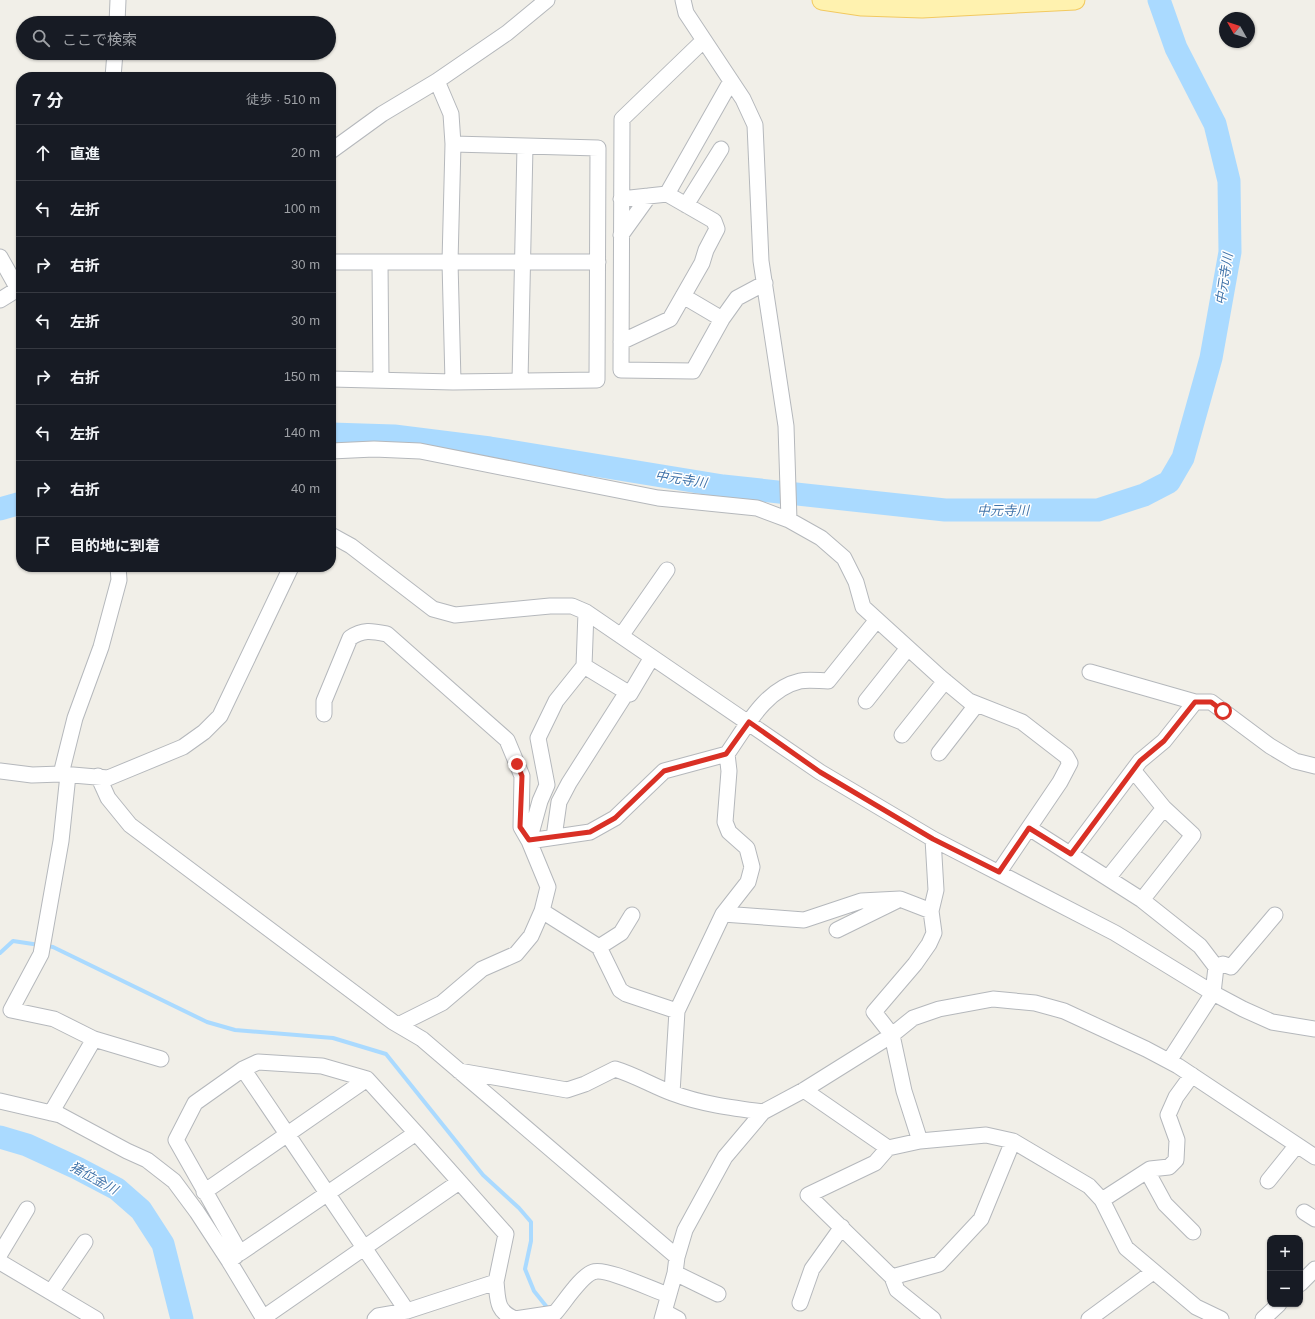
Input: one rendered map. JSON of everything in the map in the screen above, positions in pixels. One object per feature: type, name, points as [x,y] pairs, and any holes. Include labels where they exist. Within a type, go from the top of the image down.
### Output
[{"type":"main road","points":[[822,0],[862,6],[922,8],[1075,0]]},
{"type":"street","points":[[117,16],[118,0]]},
{"type":"street","points":[[336,147],[382,114],[437,81],[507,33],[547,0]]},
{"type":"street","points":[[682,0],[686,13],[703,41],[743,99],[755,125],[761,261],[786,426],[789,514]]},
{"type":"street","points":[[703,41],[622,120],[621,370],[693,371],[722,319],[737,298],[765,284]]},
{"type":"street","points":[[113,72],[114,60]]},
{"type":"street","points":[[437,81],[451,114],[453,144],[450,262],[452,382]]},
{"type":"street","points":[[667,194],[731,82]]},
{"type":"street","points":[[336,379],[452,382],[597,380],[598,148],[453,144]]},
{"type":"street","points":[[520,381],[525,146]]},
{"type":"street","points":[[686,205],[721,149]]},
{"type":"street","points":[[597,348],[621,345],[670,319],[702,263],[706,250],[717,229],[714,221],[667,194],[649,196],[598,197]]},
{"type":"street","points":[[621,235],[649,196]]},
{"type":"street","points":[[0,257],[16,283]]},
{"type":"street","points":[[336,262],[598,262]]},
{"type":"street","points":[[380,262],[382,380]]},
{"type":"street","points":[[0,300],[16,290]]},
{"type":"street","points":[[683,296],[722,319]]},
{"type":"street","points":[[336,451],[374,449],[420,451],[658,498],[757,508],[789,514],[821,538],[844,558],[856,582],[862,607],[876,621],[969,701],[1022,722],[1066,756],[1070,763],[1060,782],[999,872]]},
{"type":"street","points":[[336,538],[351,546],[433,609],[455,615],[550,606],[572,606],[586,612],[820,772],[933,839],[1115,933],[1213,993],[1272,1022],[1315,1029]]},
{"type":"street","points":[[621,636],[667,570]]},
{"type":"street","points":[[118,572],[119,580],[103,640],[75,718],[65,775],[61,841],[41,954],[12,1010],[54,1020],[94,1039],[161,1059]]},
{"type":"street","points":[[0,771],[32,775],[98,776],[108,778],[183,747],[204,732],[220,716],[289,572]]},
{"type":"street","points":[[529,840],[540,801],[547,786],[538,738],[556,701],[584,666],[586,612]]},
{"type":"street","points":[[529,840],[590,832],[615,818],[664,771],[726,754],[766,700],[786,686],[801,681],[828,681],[876,621]]},
{"type":"street","points":[[324,714],[324,701],[350,638],[369,630],[387,634],[507,740],[522,776],[520,827],[529,840],[548,887],[542,911],[531,936],[516,954],[482,969],[442,1003],[398,1025]]},
{"type":"street","points":[[866,701],[908,648]]},
{"type":"street","points":[[584,666],[630,694],[652,657]]},
{"type":"street","points":[[1090,672],[1195,702],[1211,702],[1270,746],[1295,760],[1315,766]]},
{"type":"street","points":[[902,735],[945,681]]},
{"type":"street","points":[[554,837],[559,802],[569,783],[627,692]]},
{"type":"street","points":[[1071,854],[1140,761],[1164,741],[1195,702]]},
{"type":"street","points":[[939,753],[977,704]]},
{"type":"street","points":[[672,1093],[677,1011],[723,914],[748,882],[752,867],[747,848],[729,832],[725,822],[729,771],[726,754]]},
{"type":"street","points":[[1133,770],[1164,808],[1193,835],[1142,900]]},
{"type":"street","points":[[98,776],[108,798],[130,825],[398,1025],[422,1039],[677,1257]]},
{"type":"street","points":[[1108,878],[1164,808]]},
{"type":"street","points":[[1029,828],[1142,900],[1200,946],[1216,967],[1213,993],[1168,1061]]},
{"type":"street","points":[[920,1141],[904,1091],[892,1035],[874,1012],[916,964],[934,933],[931,911],[936,890],[933,839]]},
{"type":"street","points":[[723,914],[804,920],[861,901],[900,899],[931,911]]},
{"type":"street","points":[[837,930],[900,899]]},
{"type":"street","points":[[542,911],[599,947],[620,990],[626,994],[677,1011]]},
{"type":"street","points":[[599,947],[621,933],[632,915]]},
{"type":"street","points":[[1216,967],[1224,964],[1231,966],[1275,915]]},
{"type":"street","points":[[678,1319],[663,1315],[675,1274],[677,1257],[685,1230],[725,1157],[763,1112],[804,1090],[892,1035],[913,1018],[939,1010],[993,999],[1035,1003],[1064,1011],[1125,1038],[1168,1061],[1192,1075],[1315,1157]]},
{"type":"street","points":[[51,1113],[94,1039]]},
{"type":"street","points":[[459,1182],[263,1318],[204,1192],[176,1140],[195,1103],[243,1069],[258,1062],[322,1066],[367,1079],[506,1234],[496,1282],[500,1307],[506,1315],[515,1319],[555,1313],[585,1277],[593,1272],[605,1271],[668,1295]]},
{"type":"street","points":[[243,1069],[407,1311]]},
{"type":"street","points":[[458,1071],[567,1090],[585,1084],[615,1069],[629,1073],[672,1093],[724,1107],[763,1112]]},
{"type":"street","points":[[1102,1200],[1147,1171],[1159,1167],[1170,1167],[1176,1160],[1176,1140],[1168,1115],[1176,1097],[1192,1075]]},
{"type":"street","points":[[204,1192],[367,1079]]},
{"type":"street","points":[[804,1090],[888,1148]]},
{"type":"street","points":[[0,1101],[60,1115],[147,1160],[174,1181],[234,1257]]},
{"type":"street","points":[[234,1257],[416,1133]]},
{"type":"street","points":[[933,1319],[897,1290],[892,1277],[842,1227],[808,1196],[875,1164],[888,1148],[920,1141],[986,1135],[1014,1142],[1089,1186],[1102,1200],[1126,1248],[1196,1308],[1221,1319]]},
{"type":"street","points":[[892,1277],[939,1264],[981,1219],[1014,1142]]},
{"type":"street","points":[[1268,1181],[1297,1145]]},
{"type":"street","points":[[1147,1171],[1165,1204],[1193,1232]]},
{"type":"street","points":[[0,1254],[27,1209]]},
{"type":"street","points":[[800,1303],[812,1269],[842,1227]]},
{"type":"street","points":[[51,1292],[85,1242]]},
{"type":"street","points":[[0,1262],[96,1319]]},
{"type":"street","points":[[1303,1281],[1315,1269]]},
{"type":"street","points":[[1089,1319],[1153,1272]]},
{"type":"street","points":[[675,1274],[718,1294]]},
{"type":"street","points":[[375,1319],[378,1316],[407,1311],[496,1282]]},
{"type":"street","points":[[1263,1319],[1276,1307]]},
{"type":"waterway","name":"中元寺川","points":[[336,434],[394,436],[490,448],[723,486],[945,510],[1098,510],[1144,495],[1169,482],[1183,458],[1211,358],[1230,252],[1229,181],[1215,124],[1176,48],[1159,0]]},
{"type":"waterway","name":"中元寺川","points":[[0,509],[16,504]]},
{"type":"waterway","points":[[0,953],[13,941],[53,947],[207,1022],[235,1030],[333,1038],[386,1054],[483,1175],[519,1208],[531,1222],[531,1241],[525,1269],[534,1291],[550,1311]]},
{"type":"waterway","name":"猪位金川","points":[[0,1137],[27,1145],[77,1168],[117,1189],[141,1210],[163,1244],[182,1319]]},
{"type":"route","points":[[517,764],[522,776],[520,827],[529,840],[590,832],[615,818],[664,771],[726,754],[749,722],[820,772],[933,839],[999,872],[1029,828],[1071,854],[1140,761],[1164,741],[1195,702],[1211,702],[1223,711]]}]
